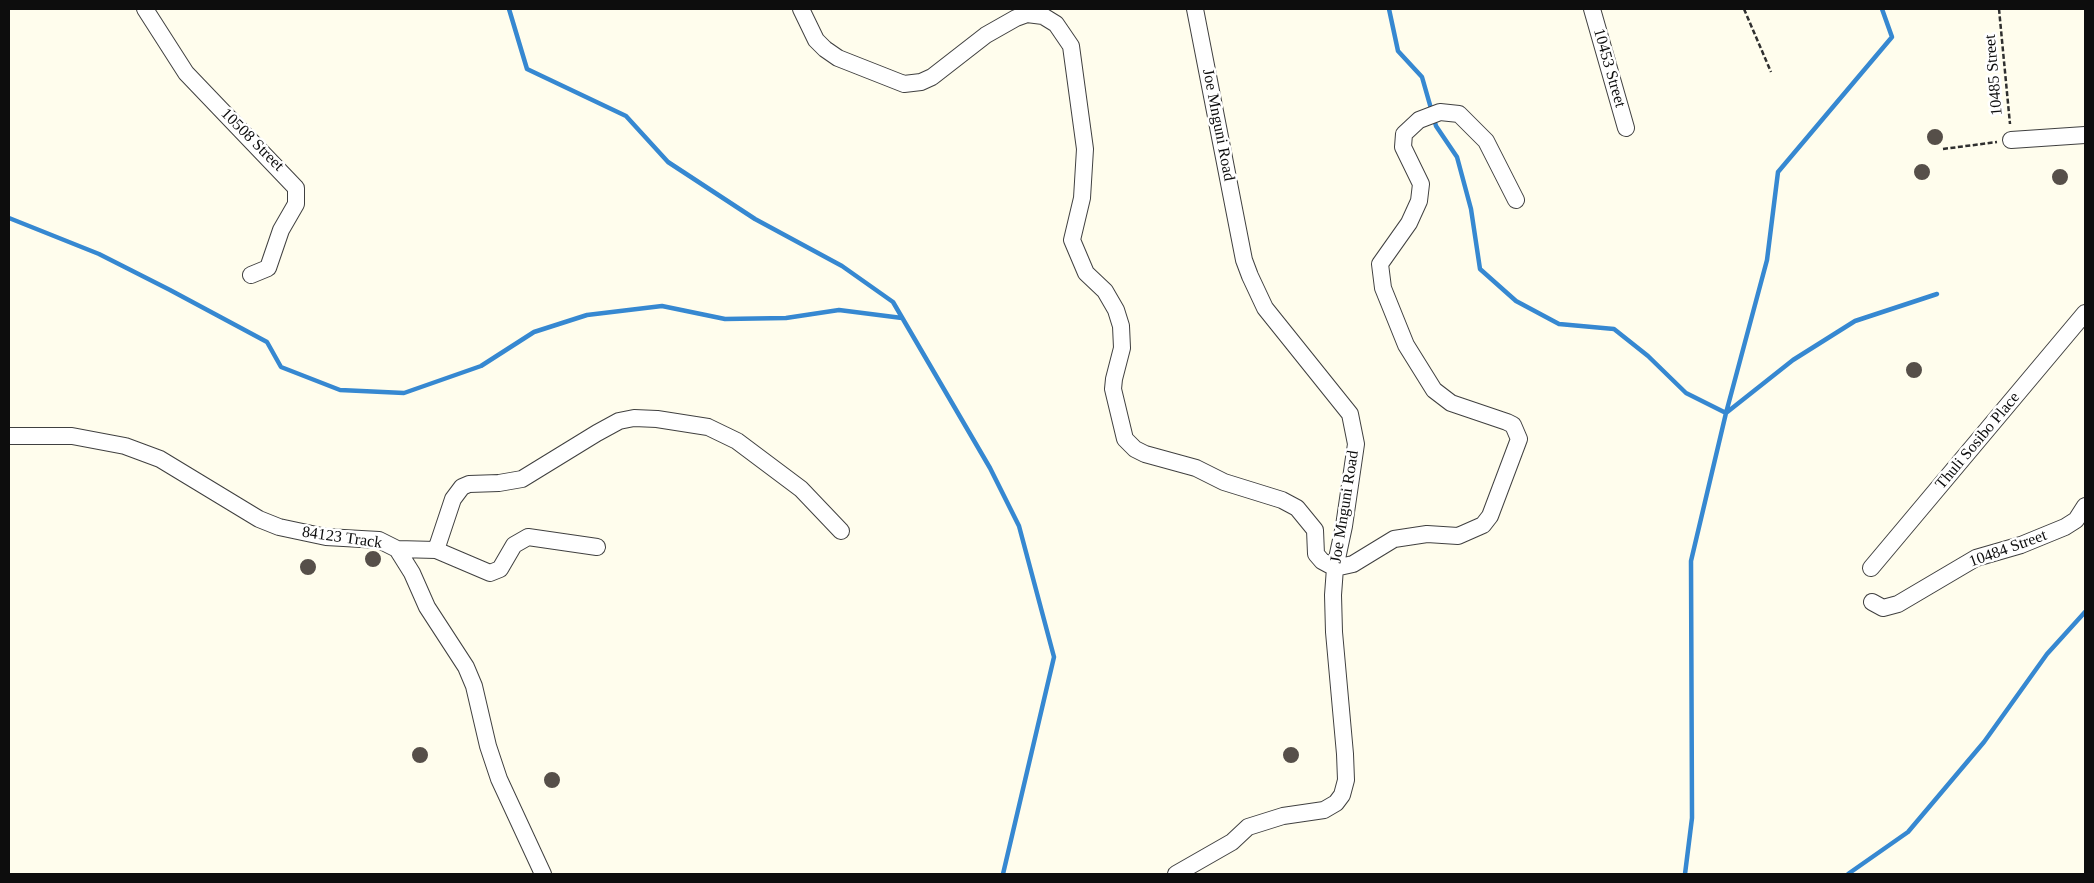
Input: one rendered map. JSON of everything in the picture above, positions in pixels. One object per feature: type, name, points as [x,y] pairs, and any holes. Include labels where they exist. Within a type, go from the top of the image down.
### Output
[{"type":"street","name":"10508 Street","points":[[144,9],[186,73],[296,188],[296,204],[281,230],[268,268],[251,275]]},
{"type":"street","points":[[801,9],[816,40],[825,49],[838,58],[904,84],[921,82],[932,77],[986,35],[1016,18],[1027,14],[1044,16],[1056,24],[1071,46],[1085,149],[1082,198],[1072,240],[1086,273],[1105,291],[1116,310],[1121,326],[1122,348],[1113,389],[1125,439],[1135,449],[1145,454],[1196,468],[1224,482],[1282,500],[1297,508],[1315,530],[1316,554],[1322,561],[1335,568],[1353,564],[1380,546],[1400,537],[1426,534],[1458,536],[1483,524],[1490,516],[1519,439],[1513,425],[1451,403],[1434,390],[1406,345],[1383,288],[1380,264],[1410,223],[1419,201],[1421,184],[1403,147],[1404,134],[1419,120],[1440,112],[1460,114],[1486,141],[1516,200]]},
{"type":"street","name":"Joe Mnguni Road","points":[[1176,874],[1232,842],[1248,827],[1283,816],[1324,810],[1336,803],[1342,795],[1346,780],[1334,632],[1335,568],[1354,470],[1354,427],[1344,405],[1265,308],[1250,276],[1239,233],[1195,9]]},
{"type":"street","name":"10453 Street","points":[[1592,9],[1626,128]]},
{"type":"street","points":[[2011,140],[2085,135]]},
{"type":"street","name":"Thuli Sosibo Place","points":[[1871,568],[2085,313]]},
{"type":"street","points":[[436,550],[453,499],[462,487],[469,484],[510,482],[522,479],[604,429],[619,421],[634,418],[708,427],[737,441],[801,489],[841,531]]},
{"type":"street","name":"84123 Track","points":[[9,436],[72,436],[125,446],[160,459],[259,519],[279,527],[326,537],[379,540],[396,549],[412,573],[427,607],[466,667],[474,686],[488,746],[499,779],[543,874]]},
{"type":"street","name":"10484 Street","points":[[1872,602],[1883,608],[1889,608],[1976,558],[2022,545],[2065,527],[2076,520],[2085,506]]},
{"type":"street","points":[[396,549],[436,550],[490,573],[500,569],[514,545],[528,537],[597,547]]},
{"type":"path","points":[[1744,9],[1772,72]]},
{"type":"path","name":"10485 Street","points":[[1999,9],[2011,140]]},
{"type":"path","points":[[1943,149],[2011,140]]},
{"type":"building","points":[[1935,129],[1943,137],[1935,145],[1927,137]]},
{"type":"building","points":[[1922,164],[1930,172],[1922,180],[1914,172]]},
{"type":"building","points":[[2060,169],[2068,177],[2060,185],[2052,177]]},
{"type":"building","points":[[1914,362],[1922,370],[1914,378],[1906,370]]},
{"type":"building","points":[[373,551],[381,559],[373,567],[365,559]]},
{"type":"building","points":[[308,559],[316,567],[308,575],[300,567]]},
{"type":"building","points":[[420,747],[428,755],[420,763],[412,755]]},
{"type":"building","points":[[1291,747],[1299,755],[1291,763],[1283,755]]},
{"type":"building","points":[[552,772],[560,780],[552,788],[544,780]]},
{"type":"waterway","points":[[509,9],[527,69],[626,116],[668,162],[755,219],[842,266],[893,302],[990,468],[1019,526],[1054,657],[1003,874]]},
{"type":"waterway","points":[[1389,9],[1398,51],[1422,77],[1436,126],[1457,157],[1471,209],[1480,269],[1516,301],[1559,324],[1614,329],[1648,356],[1686,393],[1726,413],[1793,360],[1855,321],[1937,294]]},
{"type":"waterway","points":[[1685,874],[1692,818],[1691,561],[1726,413],[1767,260],[1778,172],[1892,37],[1882,9]]},
{"type":"waterway","points":[[9,218],[99,254],[170,290],[267,342],[281,367],[340,390],[404,393],[481,366],[534,332],[587,315],[662,306],[725,319],[786,318],[839,310],[902,318]]},
{"type":"waterway","points":[[1848,874],[1908,832],[1984,742],[2047,654],[2085,612]]}]
